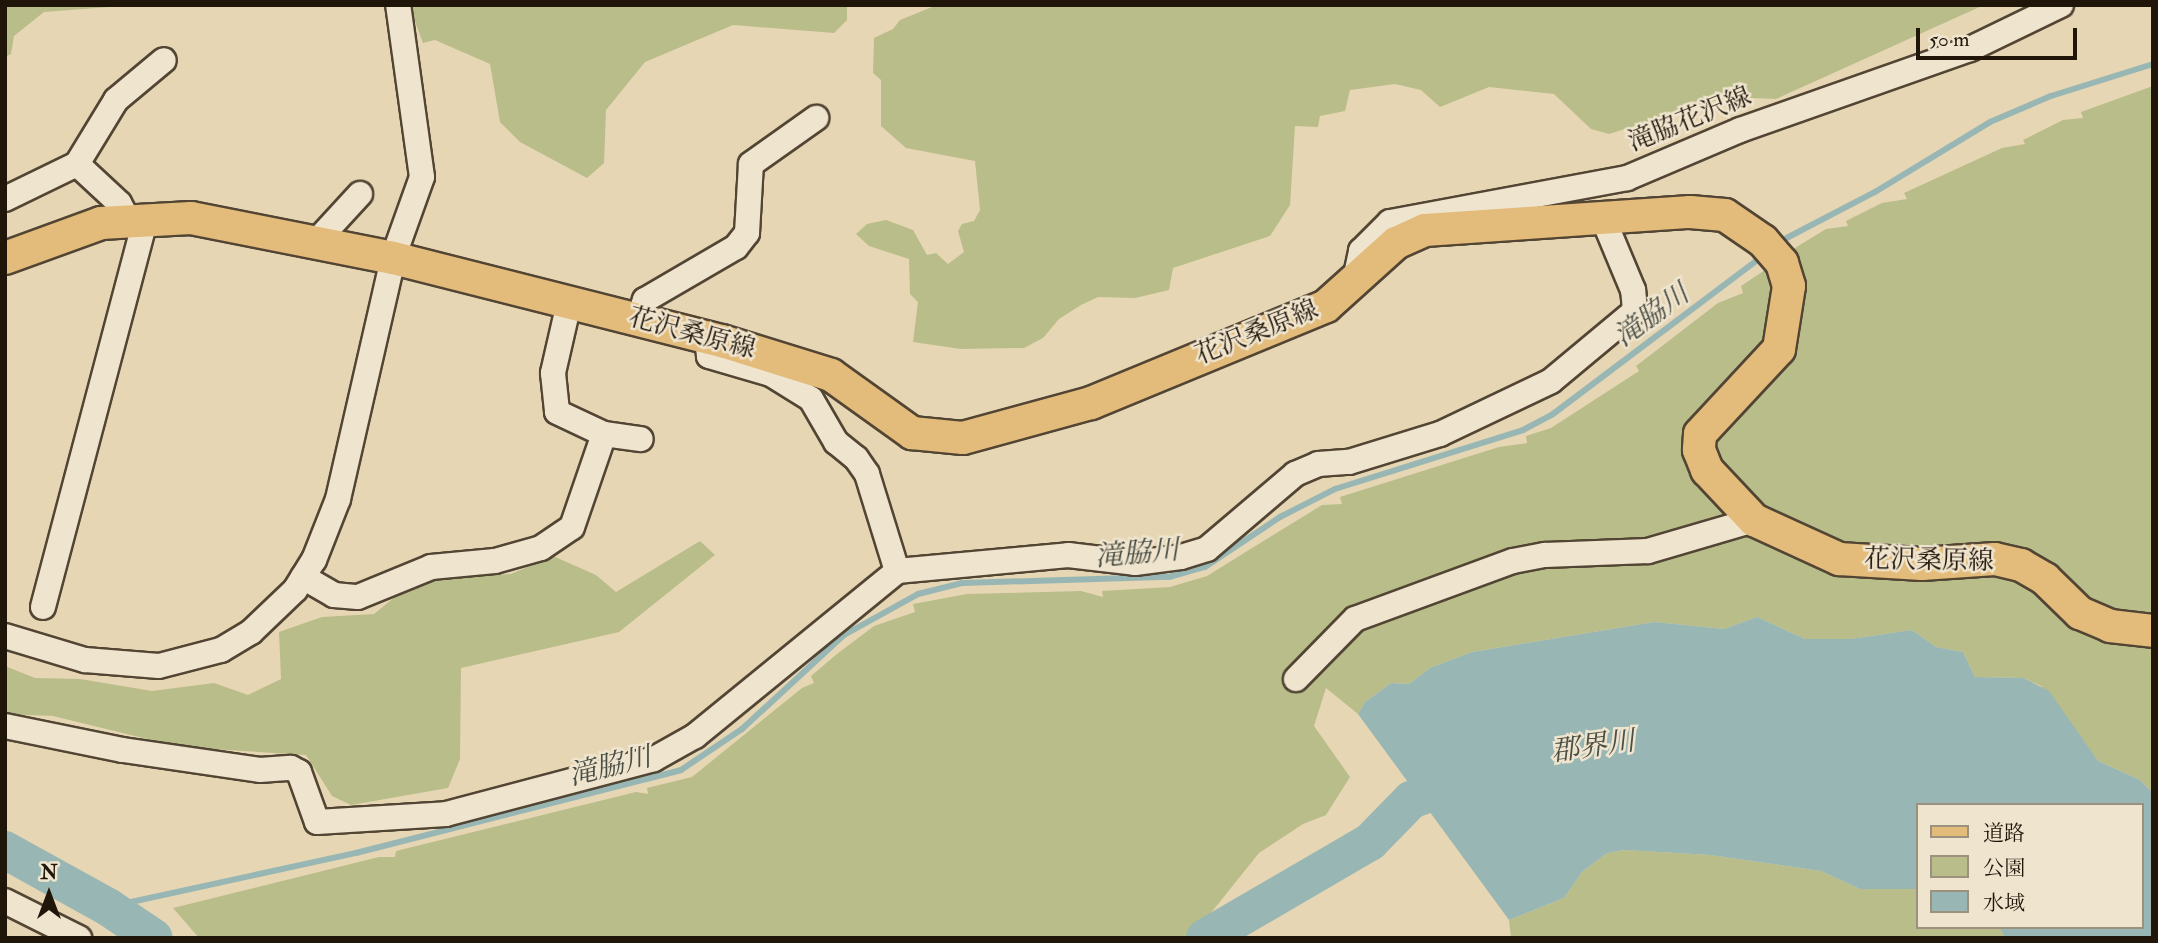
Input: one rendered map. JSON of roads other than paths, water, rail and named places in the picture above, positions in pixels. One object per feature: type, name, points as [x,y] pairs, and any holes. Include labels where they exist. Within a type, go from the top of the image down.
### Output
[{"type":"main road","name":"花沢桑原線","points":[[5,258],[100,223],[137,218],[191,218],[393,258],[707,337],[831,375],[912,432],[963,438],[1091,403],[1326,306],[1356,275],[1395,243],[1425,230],[1602,216],[1690,212],[1725,215],[1772,252],[1789,286],[1779,349],[1700,434],[1699,450],[1707,470],[1754,520],[1839,559],[1922,564],[1995,559],[2021,565],[2045,579],[2080,613],[2110,626],[2153,631]]},
{"type":"street","points":[[5,636],[85,660],[123,666],[181,662],[221,650],[251,632],[276,611],[303,578],[338,499],[393,258],[422,177],[398,5]]},
{"type":"street","name":"滝脇花沢線","points":[[1356,275],[1361,251],[1390,222],[1627,178],[1740,130],[1970,49],[2061,5]]},
{"type":"street","points":[[5,199],[77,164],[116,100],[164,60]]},
{"type":"street","points":[[639,318],[645,300],[736,247],[747,233],[751,164],[816,118]]},
{"type":"street","points":[[43,607],[137,218],[77,164]]},
{"type":"street","points":[[314,244],[360,194]]},
{"type":"street","points":[[5,726],[49,739],[137,752],[260,770],[291,768],[299,772],[317,822],[446,814],[654,759],[706,728],[897,571],[1017,557],[1101,556],[1135,563],[1194,554],[1207,550],[1295,474],[1318,464],[1349,462],[1440,434],[1551,381],[1635,311],[1633,290],[1602,216]]},
{"type":"street","points":[[569,303],[553,373],[557,412],[604,434],[641,439]]},
{"type":"street","points":[[707,337],[709,356],[771,374],[811,399],[836,442],[856,458],[867,474],[897,571]]},
{"type":"street","points":[[303,578],[334,595],[358,597],[430,568],[495,561],[541,548],[572,527],[604,434]]},
{"type":"street","points":[[1296,679],[1355,619],[1501,566],[1545,555],[1648,551],[1754,520]]},
{"type":"street","points":[[5,901],[79,938]]},
{"type":"water","points":[[1757,617],[1805,639],[1850,639],[1912,630],[1936,647],[1963,652],[1975,677],[2024,678],[2049,691],[2098,761],[2140,780],[2153,793],[2153,938],[2005,938],[2000,929],[2144,929],[2144,803],[1916,803],[1916,889],[1860,889],[1821,871],[1710,855],[1625,850],[1607,853],[1582,872],[1564,898],[1509,920],[1358,714],[1365,702],[1391,683],[1409,684],[1430,668],[1472,652],[1654,622],[1724,629]]},
{"type":"waterway","name":"滝脇川","points":[[1777,243],[1875,192],[1990,122],[2051,96],[2153,64]]},
{"type":"waterway","name":"滝脇川","points":[[108,907],[356,853],[681,770],[742,729],[844,635],[918,594],[962,583],[1169,577],[1205,567],[1280,517],[1335,489],[1523,430],[1553,414],[1764,255]]},
{"type":"waterway","name":"郡界川","points":[[1205,938],[1370,842],[1411,800],[1469,779]]},
{"type":"waterway","name":"郡界川","points":[[5,850],[108,907],[154,938]]}]
